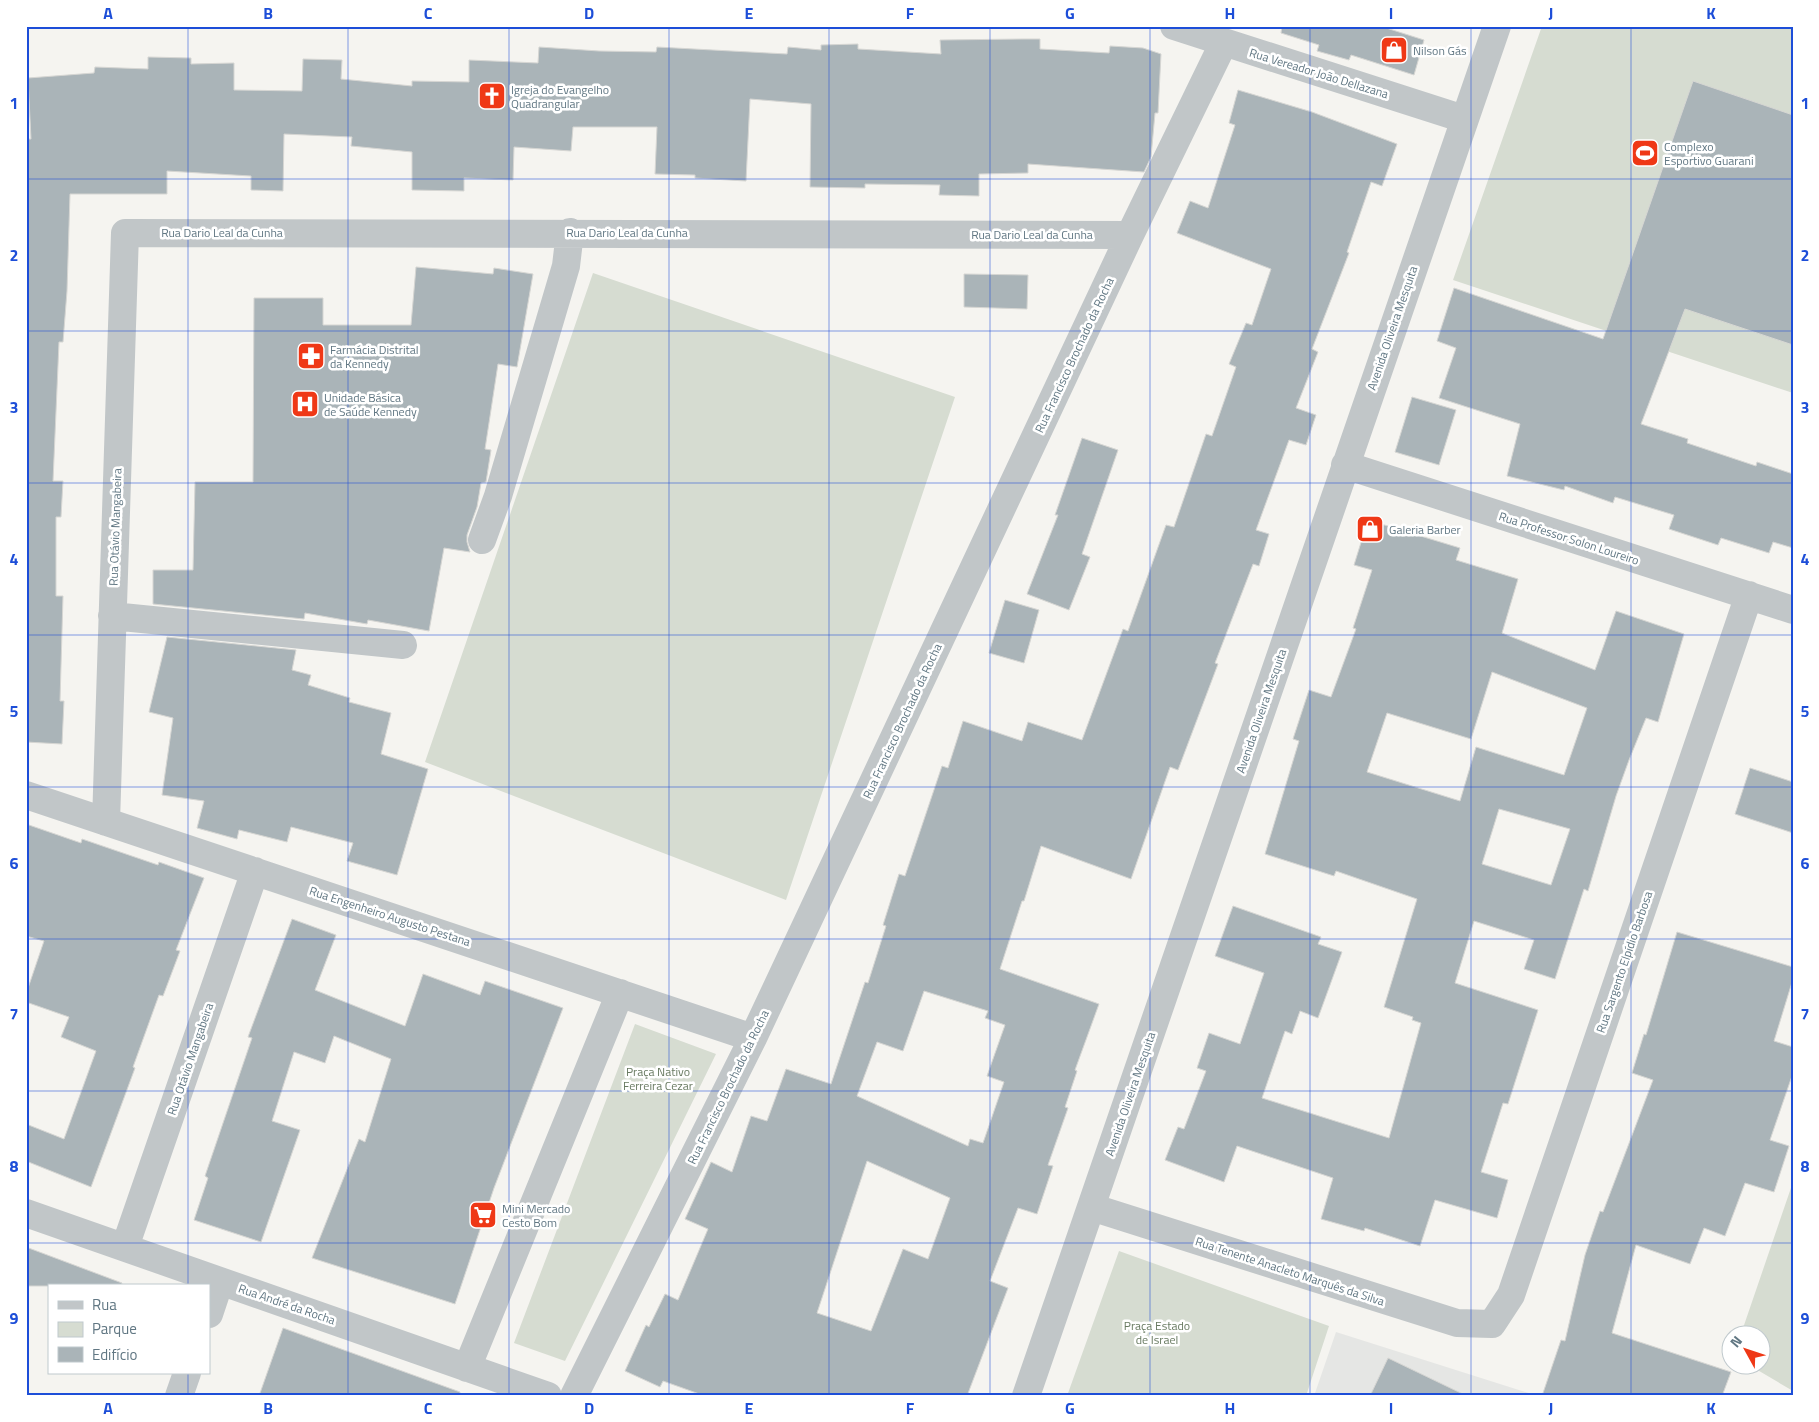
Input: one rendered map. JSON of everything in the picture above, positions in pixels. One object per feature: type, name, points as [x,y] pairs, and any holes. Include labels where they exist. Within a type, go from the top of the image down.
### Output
[{"type":"street","name":"Rua Vereador João Dellazana","points":[[1174,26],[1223,44],[1464,119]]},
{"type":"street","name":"Avenida Oliveira Mesquita","points":[[1026,1396],[1497,26]]},
{"type":"street","name":"Rua Francisco Brochado da Rocha","points":[[574,1396],[753,1038],[1130,235],[1223,44]]},
{"type":"street","name":"Rua Dario Leal da Cunha","points":[[125,233],[570,232],[1130,235]]},
{"type":"street","points":[[482,540],[498,496],[566,266],[570,232]]},
{"type":"street","name":"Rua Otávio Mangabeira","points":[[106,822],[125,233]]},
{"type":"street","name":"Rua Professor Solon Loureiro","points":[[1345,466],[1793,610]]},
{"type":"street","name":"Rua Sargento Elpídio Barbosa","points":[[1492,1324],[1510,1295],[1749,596]]},
{"type":"street","points":[[112,616],[404,645]]},
{"type":"street","name":"Rua Engenheiro Augusto Pestana","points":[[26,795],[753,1038]]},
{"type":"street","name":"Rua Otávio Mangabeira","points":[[125,1248],[255,871]]},
{"type":"street","points":[[467,1368],[620,993]]},
{"type":"street","name":"Rua Tenente Anacleto Marquês da Silva","points":[[1091,1207],[1457,1323],[1492,1324]]},
{"type":"street","name":"Rua André da Rocha","points":[[26,1213],[548,1396]]},
{"type":"street","points":[[210,1311],[220,1281]]},
{"type":"street","points":[[179,1396],[187,1374]]},
{"type":"shaded area","points":[[1336,1332],[1538,1396],[1314,1396]]},
{"type":"green space","name":"Complexo Esportivo Guarani","points":[[1542,26],[1793,26],[1793,393],[1453,280]]},
{"type":"green space","points":[[593,273],[955,397],[786,900],[425,762]]},
{"type":"green space","name":"Praça Nativo Ferreira Cezar","points":[[635,1024],[716,1054],[565,1361],[514,1343]]},
{"type":"green space","points":[[1793,1182],[1793,1391],[1764,1374],[1772,1374],[1772,1324],[1744,1324]]},
{"type":"green space","name":"Praça Estado de Israel","points":[[1119,1251],[1329,1326],[1306,1396],[1067,1396]]},
{"type":"building","points":[[1282,26],[1380,26],[1424,40],[1414,75],[1351,55],[1349,60],[1317,51],[1319,45],[1281,33]]},
{"type":"building","points":[[1040,39],[1040,49],[1109,53],[1110,46],[1143,48],[1161,54],[1158,113],[1155,113],[1151,157],[1144,172],[1028,164],[1028,173],[979,174],[979,196],[939,195],[940,185],[865,184],[865,188],[810,187],[811,104],[750,99],[746,181],[695,178],[695,175],[655,174],[657,127],[573,127],[571,151],[514,147],[513,180],[464,178],[464,191],[412,190],[412,152],[351,146],[352,137],[284,134],[283,191],[251,190],[251,176],[167,171],[167,194],[70,194],[67,291],[63,342],[59,342],[53,481],[63,481],[61,517],[56,517],[56,596],[63,596],[60,701],[64,701],[62,744],[26,742],[26,139],[31,139],[28,78],[94,73],[95,67],[148,69],[148,57],[191,58],[191,64],[234,63],[234,90],[302,91],[303,59],[342,60],[341,79],[412,86],[412,81],[469,82],[469,60],[538,63],[539,47],[656,52],[657,47],[787,54],[788,47],[821,50],[821,45],[858,44],[858,49],[941,54],[940,40]]},
{"type":"building","points":[[1693,81],[1793,115],[1793,345],[1685,309],[1641,424],[1688,439],[1687,443],[1756,466],[1757,462],[1793,474],[1793,548],[1773,542],[1769,553],[1721,538],[1718,545],[1669,529],[1674,515],[1615,497],[1613,503],[1565,486],[1564,490],[1507,476],[1520,424],[1439,398],[1456,348],[1437,341],[1454,288],[1603,339]]},
{"type":"building","points":[[1238,90],[1312,112],[1397,144],[1382,186],[1371,182],[1347,252],[1349,253],[1312,349],[1318,352],[1296,408],[1316,415],[1306,445],[1289,440],[1256,530],[1269,534],[1259,566],[1253,564],[1215,663],[1218,664],[1178,770],[1170,767],[1131,879],[1041,846],[1024,901],[1022,901],[1000,969],[1099,1004],[1075,1070],[1077,1071],[1065,1107],[1068,1108],[1048,1165],[1053,1166],[1037,1214],[1018,1208],[990,1281],[1008,1288],[967,1396],[705,1396],[663,1381],[660,1387],[625,1371],[646,1325],[649,1327],[665,1294],[678,1300],[708,1229],[685,1219],[711,1162],[732,1172],[751,1116],[767,1121],[786,1069],[831,1084],[865,982],[868,983],[886,926],[883,925],[899,874],[905,876],[942,766],[948,768],[963,721],[1022,741],[1028,722],[1082,740],[1123,629],[1128,631],[1166,525],[1174,527],[1206,434],[1212,436],[1236,367],[1229,364],[1246,323],[1252,325],[1271,269],[1177,233],[1190,201],[1208,208],[1235,125],[1229,123]],"holes":[[[924,991],[988,1011],[985,1018],[1005,1025],[987,1076],[1004,1082],[983,1143],[970,1139],[968,1146],[857,1096],[877,1042],[903,1051]],[[867,1161],[950,1198],[928,1259],[903,1249],[871,1331],[817,1313]]]},
{"type":"building","points":[[416,267],[493,274],[494,268],[533,274],[517,367],[498,364],[485,449],[491,450],[486,482],[481,483],[477,507],[467,535],[470,552],[444,548],[429,631],[368,620],[367,624],[305,613],[304,619],[153,604],[153,570],[193,570],[195,482],[253,482],[254,298],[323,298],[323,325],[411,325]]},
{"type":"building","points":[[964,274],[1028,275],[1027,309],[964,307]]},
{"type":"building","points":[[1412,397],[1456,410],[1439,465],[1395,452]]},
{"type":"building","points":[[1082,438],[1118,450],[1082,554],[1090,557],[1069,610],[1027,594],[1058,515],[1055,515]]},
{"type":"building","points":[[1368,520],[1460,548],[1456,560],[1518,579],[1502,633],[1595,670],[1616,611],[1684,634],[1658,722],[1646,718],[1629,760],[1616,796],[1588,891],[1584,889],[1555,979],[1524,969],[1534,940],[1474,921],[1455,983],[1538,1010],[1508,1104],[1503,1103],[1481,1172],[1508,1180],[1497,1218],[1435,1200],[1420,1246],[1365,1228],[1364,1231],[1321,1219],[1333,1178],[1237,1146],[1224,1182],[1165,1160],[1178,1127],[1184,1129],[1206,1071],[1197,1068],[1209,1033],[1240,1044],[1264,973],[1215,956],[1233,906],[1321,937],[1318,944],[1342,952],[1318,1018],[1300,1011],[1292,1034],[1285,1031],[1262,1098],[1389,1138],[1421,1023],[1412,1020],[1413,1017],[1384,1007],[1417,899],[1336,871],[1334,876],[1265,854],[1299,741],[1293,739],[1309,690],[1331,697],[1356,629],[1353,628],[1372,570],[1354,565]],"holes":[[[1492,672],[1587,708],[1564,775],[1476,747],[1460,801],[1367,772],[1387,713],[1471,739]],[[1499,809],[1570,829],[1551,885],[1482,864]]]},
{"type":"building","points":[[1005,600],[1039,610],[1024,663],[989,653]]},
{"type":"building","points":[[167,637],[296,650],[292,670],[311,675],[308,685],[350,698],[349,702],[391,713],[381,754],[428,769],[397,875],[347,861],[353,843],[291,827],[287,842],[239,830],[237,839],[197,828],[204,801],[162,795],[173,718],[149,712]]},
{"type":"building","points":[[1750,768],[1793,782],[1793,833],[1735,814]]},
{"type":"building","points":[[26,824],[81,843],[82,839],[158,865],[159,862],[204,878],[176,950],[180,951],[163,996],[159,995],[133,1067],[135,1068],[91,1187],[26,1161],[26,1124],[64,1139],[96,1051],[61,1037],[69,1017],[26,1002],[26,994],[44,941],[26,936]]},
{"type":"building","points":[[292,919],[336,935],[315,990],[405,1026],[423,974],[480,995],[485,981],[563,1008],[494,1188],[455,1304],[312,1258],[359,1139],[365,1142],[391,1059],[334,1036],[325,1063],[294,1052],[272,1121],[300,1130],[261,1242],[194,1220],[208,1178],[205,1176],[252,1038],[248,1037]]},
{"type":"building","points":[[1677,932],[1793,967],[1793,979],[1774,1041],[1793,1047],[1793,1073],[1770,1140],[1789,1146],[1774,1192],[1745,1183],[1725,1236],[1704,1228],[1690,1264],[1636,1245],[1612,1333],[1722,1369],[1722,1374],[1730,1374],[1722,1396],[1542,1396],[1561,1340],[1565,1341],[1585,1255],[1600,1211],[1603,1212],[1653,1080],[1632,1073],[1644,1034],[1646,1035]]},
{"type":"building","points":[[26,1247],[122,1283],[48,1284],[48,1286],[26,1286]]},
{"type":"building","points":[[283,1328],[460,1392],[460,1396],[259,1396]]},
{"type":"building","points":[[1388,1358],[1467,1396],[1370,1396]]},
{"type":"place","name":"Nilson Gás","points":[[1394,50]]},
{"type":"place","name":"Igreja do Evangelho Quadrangular","points":[[492,96]]},
{"type":"place","name":"Complexo Esportivo Guarani","points":[[1645,153]]},
{"type":"place","name":"Farmácia Distrital da Kennedy","points":[[311,356]]},
{"type":"place","name":"Unidade Básica de Saúde Kennedy","points":[[305,404]]},
{"type":"place","name":"Galeria Barber","points":[[1370,529]]},
{"type":"place","name":"Mini Mercado Cesto Bom","points":[[483,1215]]}]
